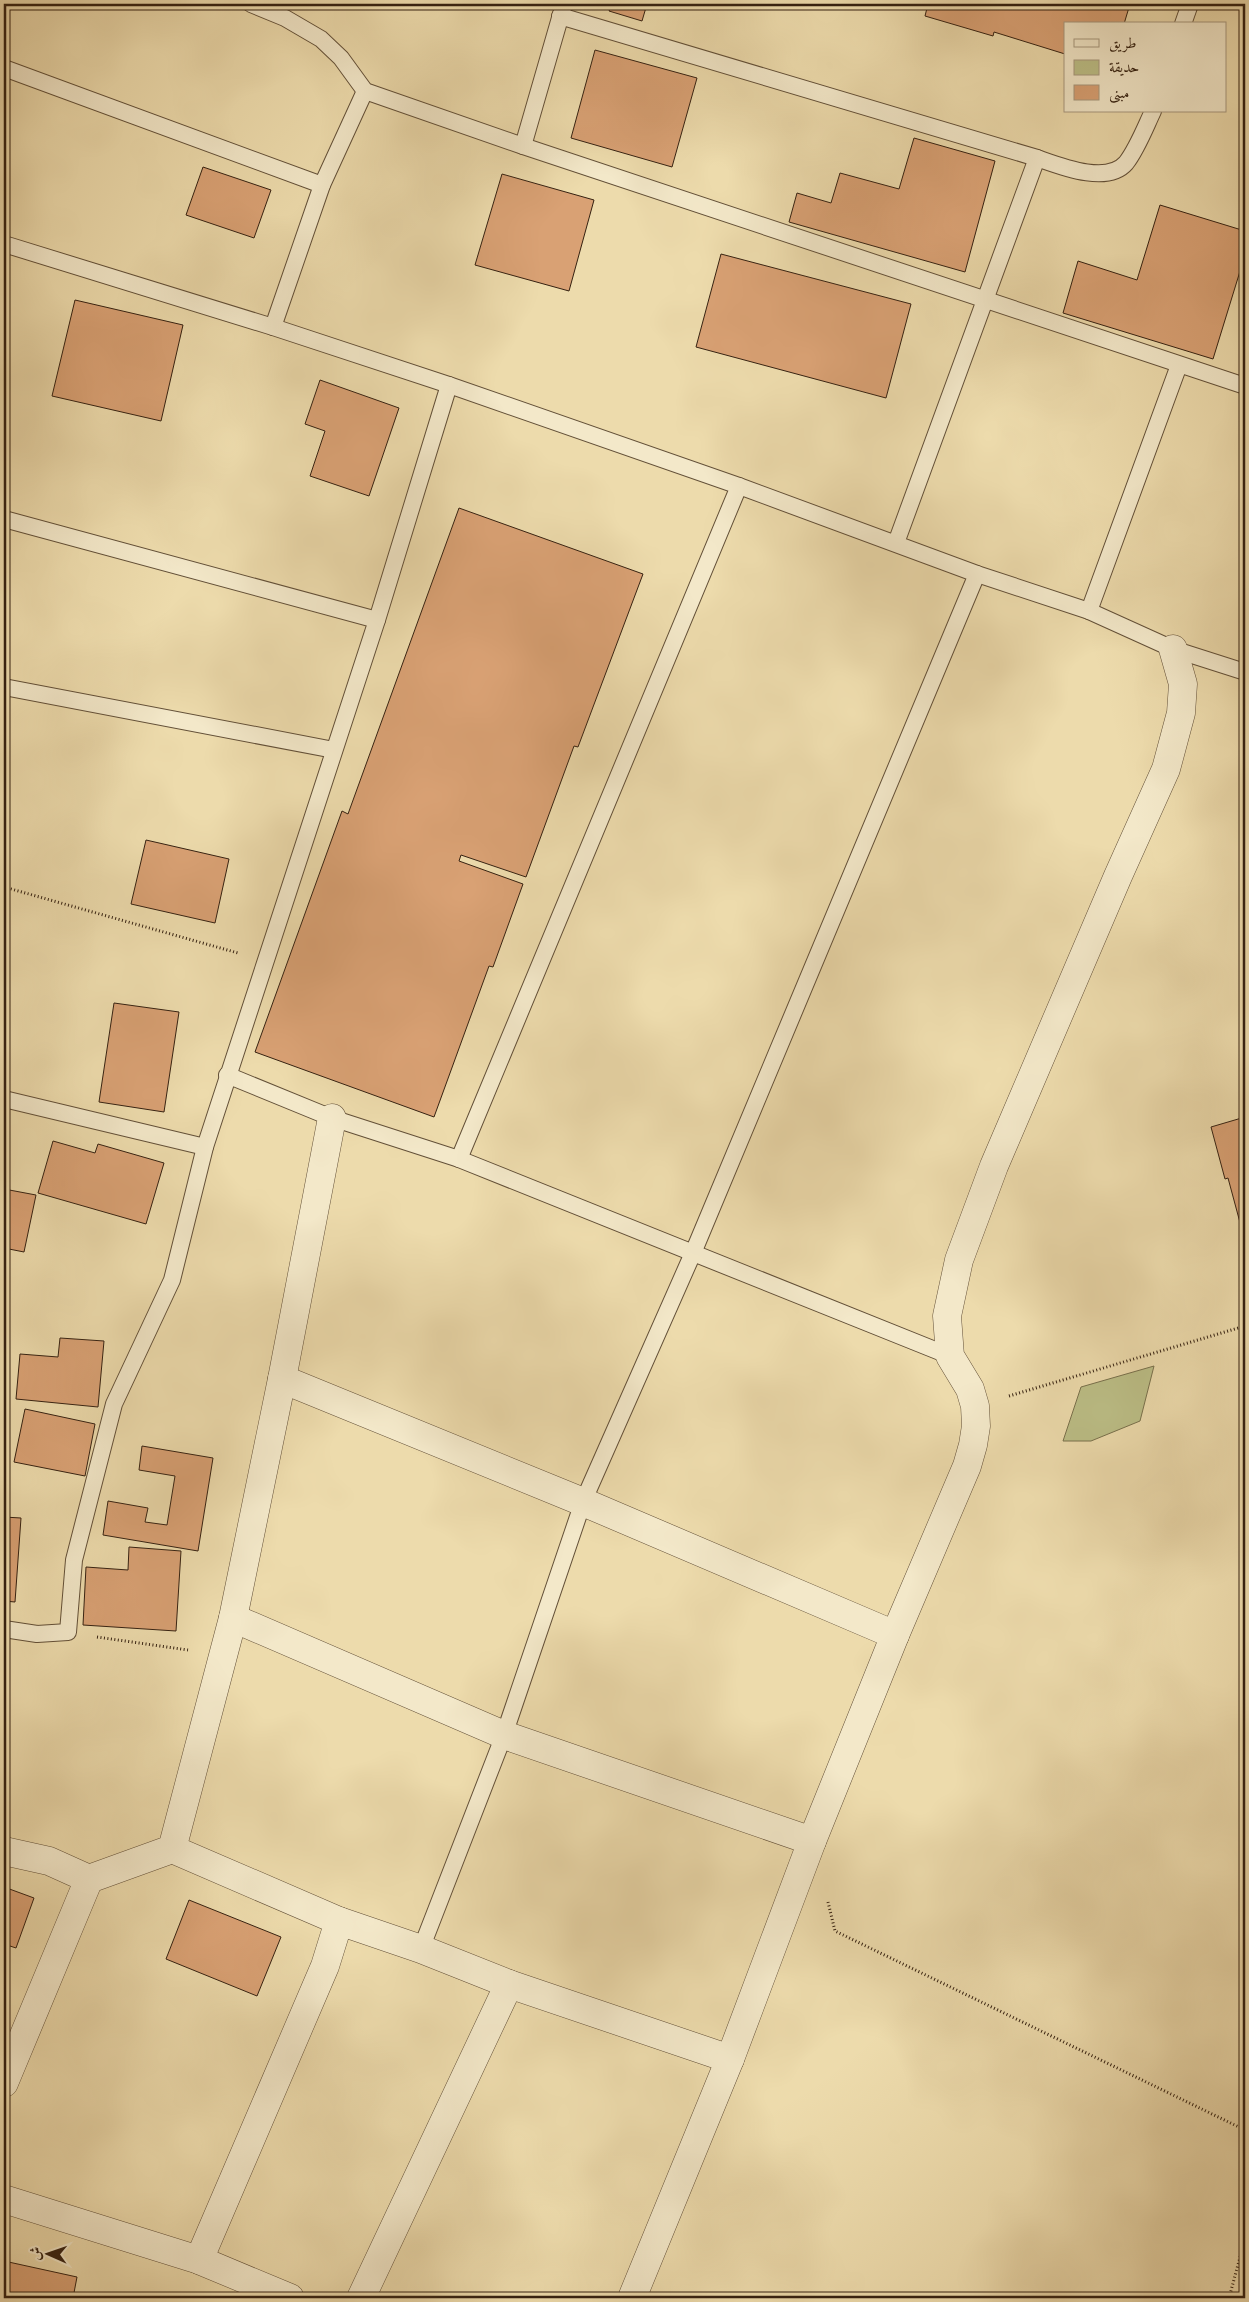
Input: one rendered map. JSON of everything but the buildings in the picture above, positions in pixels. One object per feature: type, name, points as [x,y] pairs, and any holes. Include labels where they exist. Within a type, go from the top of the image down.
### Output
[{"type":"street","points":[[632,2298],[730,2059],[812,1841],[895,1635],[967,1466],[976,1426],[975,1406],[970,1389],[950,1356],[947,1316],[959,1260],[994,1166],[1121,868],[1166,769],[1181,713],[1183,684],[1173,649]]},
{"type":"street","points":[[172,1849],[233,1618],[282,1379],[332,1118]]},
{"type":"street","points":[[282,1379],[583,1502],[895,1635]]},
{"type":"street","points":[[233,1618],[504,1734],[812,1841]]},
{"type":"street","points":[[4,1852],[49,1861],[88,1879],[172,1849],[339,1921],[421,1949],[509,1984],[730,2059]]},
{"type":"street","points":[[4,2083],[88,1879]]},
{"type":"street","points":[[199,2260],[325,1966],[339,1921]]},
{"type":"street","points":[[361,2298],[509,1984]]},
{"type":"street","points":[[4,2199],[199,2260],[290,2298]]},
{"type":"lane","points":[[251,4],[285,18],[321,39],[341,58],[365,91],[523,146],[1245,386]]},
{"type":"lane","points":[[1184,22],[1190,4]]},
{"type":"lane","points":[[523,146],[562,10],[1065,168],[1086,172],[1112,172],[1125,164],[1152,112]]},
{"type":"lane","points":[[4,68],[322,186]]},
{"type":"lane","points":[[273,327],[322,186],[365,91]]},
{"type":"lane","points":[[896,543],[1038,158]]},
{"type":"lane","points":[[4,244],[273,327],[449,385],[739,486],[977,574],[1089,611],[1173,649],[1245,672]]},
{"type":"lane","points":[[1089,611],[1179,365]]},
{"type":"lane","points":[[4,1629],[38,1634],[68,1632],[74,1560],[114,1404],[172,1280],[205,1147],[227,1075],[377,620],[449,385]]},
{"type":"lane","points":[[459,1159],[739,486]]},
{"type":"lane","points":[[4,519],[377,620]]},
{"type":"lane","points":[[421,1949],[504,1734],[583,1502],[693,1253],[977,574]]},
{"type":"lane","points":[[4,687],[334,750]]},
{"type":"lane","points":[[227,1075],[332,1118],[459,1159],[950,1356]]},
{"type":"lane","points":[[4,1100],[205,1147]]},
{"type":"path","points":[[4,887],[265,961]]},
{"type":"path","points":[[975,1406],[1245,1326]]},
{"type":"path","points":[[68,1632],[223,1656]]},
{"type":"path","points":[[826,1895],[835,1931],[1245,2130]]},
{"type":"path","points":[[1229,2298],[1245,2239]]},
{"type":"green space","points":[[1154,1366],[1140,1421],[1091,1441],[1063,1441],[1081,1387]]}]
